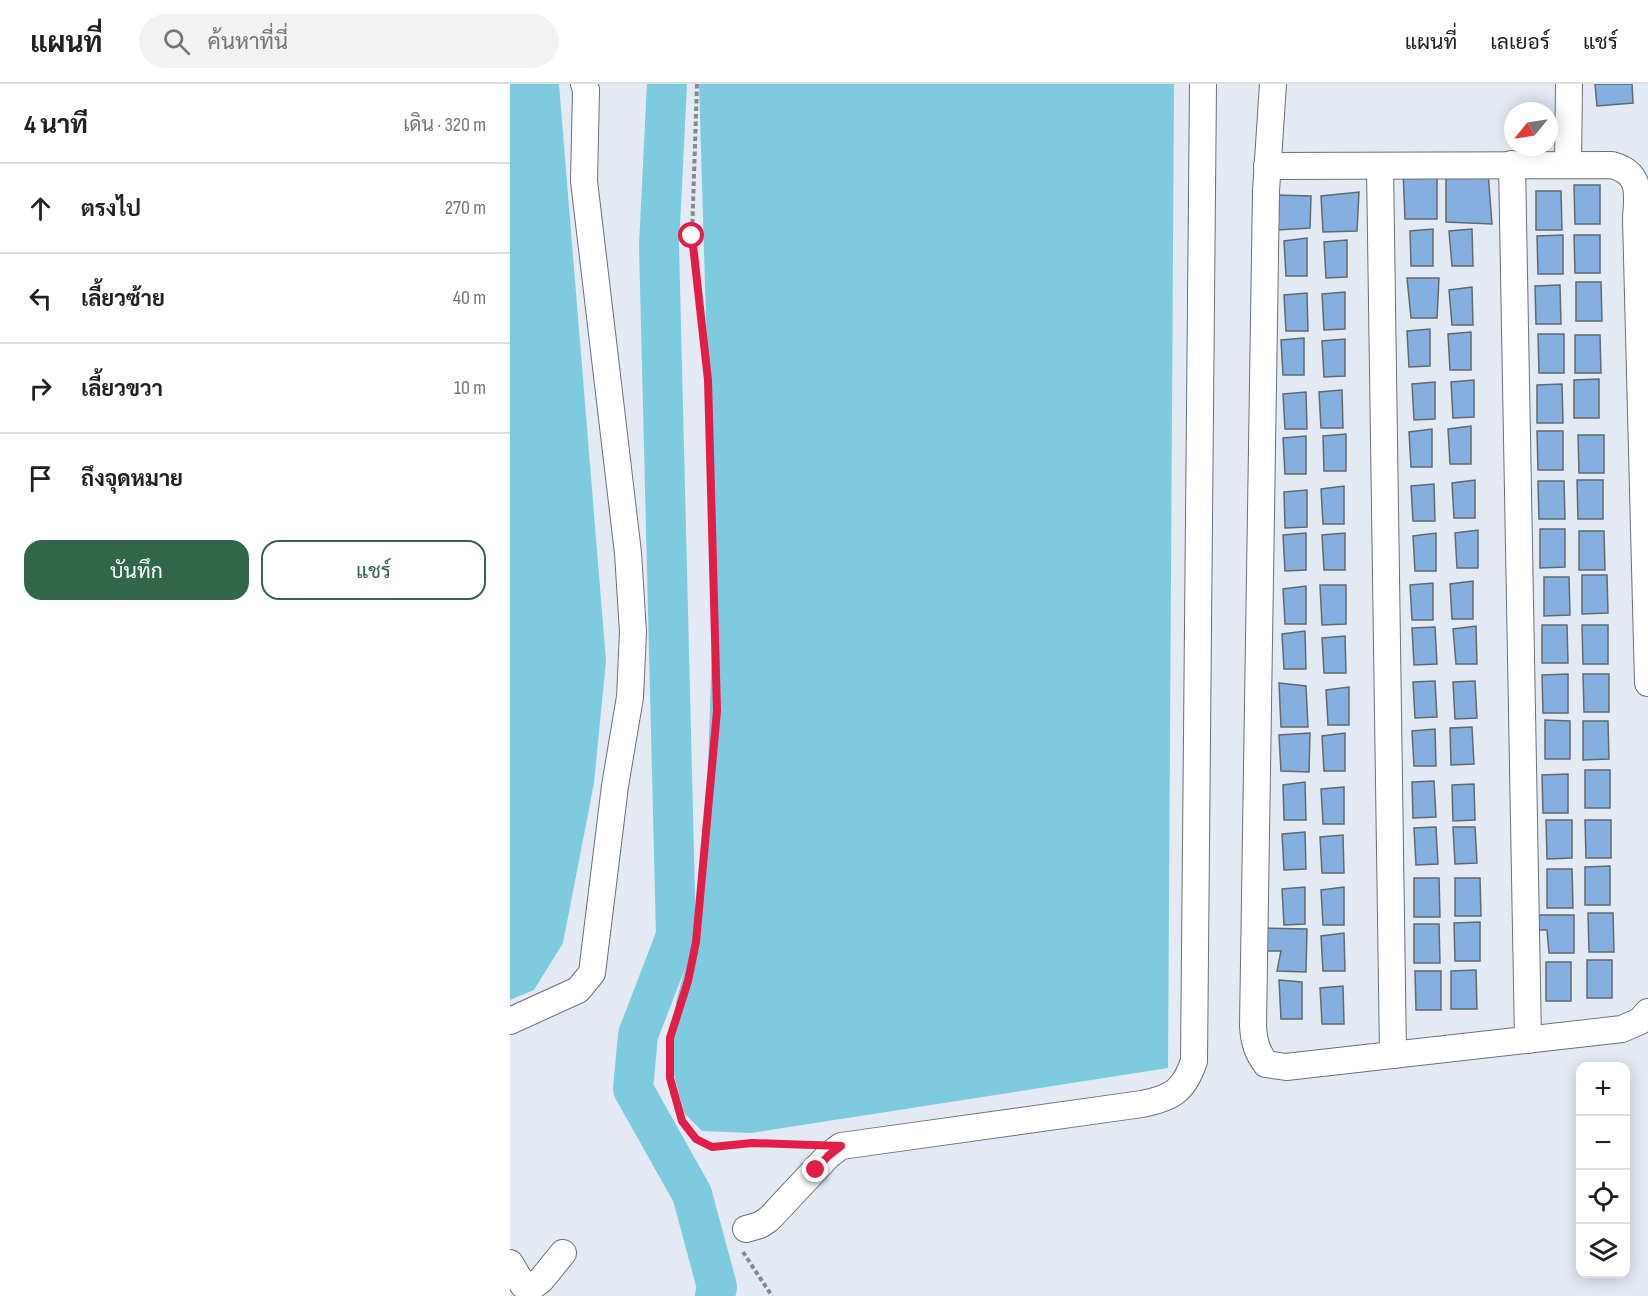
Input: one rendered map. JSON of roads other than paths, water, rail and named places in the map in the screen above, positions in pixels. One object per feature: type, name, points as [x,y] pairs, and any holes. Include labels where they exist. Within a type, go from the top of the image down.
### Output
[{"type":"street","points":[[510,1021],[578,990],[592,973],[615,786],[630,697],[633,632],[628,553],[584,181],[586,90],[584,84]]},
{"type":"street","points":[[746,1229],[760,1225],[769,1219],[828,1156],[841,1146],[1163,1100],[1179,1090],[1189,1076],[1194,1060],[1203,84]]},
{"type":"street","points":[[1273,84],[1267,166],[1254,1043],[1258,1053],[1266,1064],[1286,1067],[1393,1056],[1622,1029],[1640,1021],[1648,1012]]},
{"type":"street","points":[[1568,164],[1569,84]]},
{"type":"street","points":[[1512,164],[1528,1040]]},
{"type":"street","points":[[1267,166],[1612,165],[1625,168],[1633,177],[1638,193],[1636,218],[1648,683]]},
{"type":"street","points":[[1380,166],[1393,1056]]},
{"type":"street","points":[[510,1263],[522,1285],[530,1289],[541,1280],[563,1253]]},
{"type":"water","points":[[510,84],[559,84],[606,661],[594,783],[563,943],[534,990],[510,1000]]},
{"type":"water","points":[[699,84],[1174,84],[1168,1068],[751,1133],[702,1131],[684,1113],[672,1067],[676,1002],[704,887],[714,585]]},
{"type":"waterway","points":[[667,84],[659,245],[676,936],[638,1035],[633,1089],[692,1194],[717,1287],[715,1296]]}]
